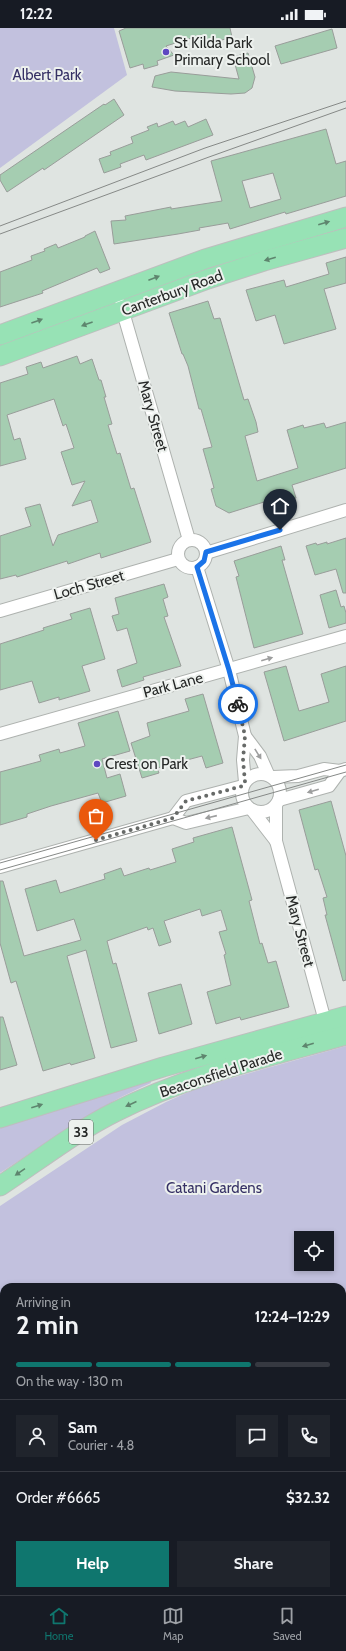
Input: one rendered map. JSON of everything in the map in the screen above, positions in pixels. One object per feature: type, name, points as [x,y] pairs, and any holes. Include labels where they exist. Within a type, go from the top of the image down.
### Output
[{"type":"main road","name":"Canterbury Road","points":[[0,335],[205,259],[346,217]]},
{"type":"main road","name":"Canterbury Road","points":[[0,356],[235,270],[346,238]]},
{"type":"main road","name":"Beaconsfield Parade","points":[[0,1118],[163,1067],[346,1016]]},
{"type":"main road","name":"Beaconsfield Parade","points":[[0,1186],[89,1127],[132,1104],[196,1077],[346,1035]]},
{"type":"street","name":"Mary Street","points":[[118,291],[189,540]]},
{"type":"street","points":[[206,552],[346,510]]},
{"type":"street","points":[[189,540],[194,540],[202,544],[206,552],[204,561],[197,567],[188,568],[178,559],[179,549],[183,543],[189,540]]},
{"type":"street","name":"Loch Street","points":[[0,611],[178,559]]},
{"type":"street","points":[[197,567],[229,670],[245,736],[243,760],[244,784],[242,798],[250,809]]},
{"type":"street","name":"Park Lane","points":[[0,734],[346,636]]},
{"type":"street","points":[[245,736],[260,756],[270,776],[276,780],[280,789],[278,803]]},
{"type":"street","points":[[0,867],[173,818],[186,801],[244,784],[255,774],[270,776],[298,776],[324,769],[343,770]]},
{"type":"street","points":[[173,818],[186,823],[250,809],[265,812],[278,803],[329,786],[343,770]]},
{"type":"street","name":"Mary Street","points":[[278,803],[276,841],[325,1021]]},
{"type":"street","name":"Mary Street","points":[[250,809],[276,841]]},
{"type":"green space","name":"Albert Park","points":[[0,28],[114,28],[127,75],[0,168]]},
{"type":"green space","name":"Catani Gardens","points":[[346,1046],[346,1283],[0,1283],[0,1206],[122,1125],[166,1102],[200,1087]]},
{"type":"green space","points":[[150,1078],[151,1083],[92,1113],[0,1173],[0,1125]]},
{"type":"building","points":[[126,28],[230,28],[232,37],[205,45],[201,35],[166,46],[174,55],[157,61],[158,65],[144,69],[143,64],[130,68],[119,31]]},
{"type":"building","points":[[332,29],[337,48],[281,64],[275,46]]},
{"type":"building","points":[[248,53],[255,77],[252,88],[245,93],[231,94],[175,91],[152,87],[155,76],[171,72],[239,79],[233,57]]},
{"type":"building","points":[[114,99],[124,115],[44,170],[43,168],[7,192],[0,180],[0,175],[104,104],[105,105]]},
{"type":"building","points":[[206,119],[213,135],[146,160],[144,155],[120,164],[121,167],[104,173],[99,159],[111,155],[110,152],[133,143],[131,137],[149,130],[147,127],[157,123],[158,127],[173,121],[175,125],[185,121],[188,127]]},
{"type":"building","points":[[326,129],[336,164],[346,161],[346,196],[286,214],[285,212],[230,229],[228,223],[199,228],[200,230],[114,244],[111,221],[126,220],[125,216],[171,207],[171,209],[222,201],[211,161]],"holes":[[[273,173],[281,199],[250,208],[242,181]]]},
{"type":"building","points":[[95,231],[110,269],[100,273],[97,268],[42,291],[43,293],[0,307],[0,272],[32,260],[31,256],[45,251],[44,249],[56,244],[58,248],[85,237]]},
{"type":"building","points":[[346,257],[346,283],[324,289],[336,329],[284,344],[275,315],[256,321],[246,290],[284,280],[286,287],[329,274],[326,263]]},
{"type":"building","points":[[208,301],[214,319],[220,318],[244,400],[248,399],[256,422],[258,432],[245,436],[257,481],[298,468],[287,430],[303,425],[304,428],[324,423],[326,428],[346,422],[346,468],[292,485],[296,498],[266,507],[264,502],[229,513],[216,506],[211,489],[214,488],[203,449],[212,447],[201,409],[199,409],[188,366],[182,354],[169,313]]},
{"type":"building","points":[[77,356],[80,364],[92,359],[99,380],[101,380],[106,397],[104,397],[112,424],[108,425],[117,454],[120,453],[131,489],[134,488],[151,542],[101,558],[100,553],[68,564],[67,561],[17,577],[16,575],[0,579],[0,536],[31,526],[25,508],[40,504],[53,546],[58,535],[98,522],[91,500],[72,506],[85,481],[72,485],[61,452],[74,448],[66,424],[63,426],[54,399],[7,415],[14,440],[20,438],[26,459],[0,466],[0,383],[28,374],[26,367],[41,362],[43,368]]},
{"type":"building","points":[[346,538],[346,593],[343,593],[336,569],[315,575],[306,546],[316,543],[317,545],[327,542],[327,544]]},
{"type":"building","points":[[281,546],[285,560],[282,560],[303,634],[254,648],[236,577],[239,576],[234,561]]},
{"type":"building","points":[[164,584],[168,597],[163,599],[168,616],[164,617],[181,666],[143,677],[144,680],[122,687],[117,670],[137,663],[127,628],[117,631],[112,616],[119,614],[115,598]]},
{"type":"building","points":[[336,590],[341,607],[344,606],[346,623],[329,628],[320,595]]},
{"type":"building","points":[[90,608],[105,659],[82,666],[90,691],[59,700],[59,697],[39,703],[32,681],[0,690],[0,644],[44,630],[43,628],[72,619],[70,614]]},
{"type":"building","points":[[286,666],[299,711],[329,702],[321,674],[346,666],[346,721],[284,741],[264,672]]},
{"type":"building","points":[[203,694],[223,763],[206,768],[202,756],[157,768],[159,773],[142,778],[131,743],[150,736],[147,723],[189,711],[185,699]]},
{"type":"building","points":[[118,711],[130,751],[102,759],[107,778],[120,774],[126,796],[102,803],[98,793],[51,806],[27,814],[27,817],[0,825],[0,772],[41,761],[39,755],[59,749],[60,753],[85,746],[78,723]]},
{"type":"building","points":[[331,801],[346,856],[346,980],[343,981],[325,915],[327,915],[323,898],[327,897],[318,869],[315,870],[299,810]]},
{"type":"building","points":[[232,827],[252,900],[249,901],[260,944],[262,943],[268,963],[276,961],[289,1007],[241,1020],[240,1017],[216,1024],[207,992],[231,985],[224,955],[226,954],[219,932],[227,930],[221,910],[202,916],[200,909],[164,921],[171,942],[159,946],[153,928],[148,930],[147,927],[107,941],[113,964],[116,963],[137,1041],[111,1048],[86,950],[67,956],[95,1058],[71,1065],[70,1063],[43,1071],[16,981],[11,983],[0,943],[0,881],[3,881],[24,956],[81,940],[74,919],[37,931],[25,889],[56,880],[60,893],[105,879],[104,874],[121,868],[124,876],[149,868],[150,870],[176,862],[172,849],[194,842],[193,838]]},
{"type":"building","points":[[181,984],[192,1024],[159,1034],[148,993]]},
{"type":"building","points":[[0,1017],[3,1017],[17,1065],[0,1070]]},
{"type":"tram line","points":[[0,226],[205,148],[346,101]]},
{"type":"tram line","points":[[0,234],[346,108]]},
{"type":"tram line","points":[[0,863],[346,765]]},
{"type":"tram line","points":[[0,870],[346,772]]},
{"type":"way so far","points":[[96,840],[173,818],[186,801],[243,786],[245,782],[243,760],[245,736],[238,704]]},
{"type":"place","name":"St Kilda Park Primary School","points":[[166,52]]},
{"type":"place","name":"Crest on Park","points":[[97,764]]},
{"type":"route","points":[[238,704],[197,567],[204,561],[206,552],[280,530]]}]
